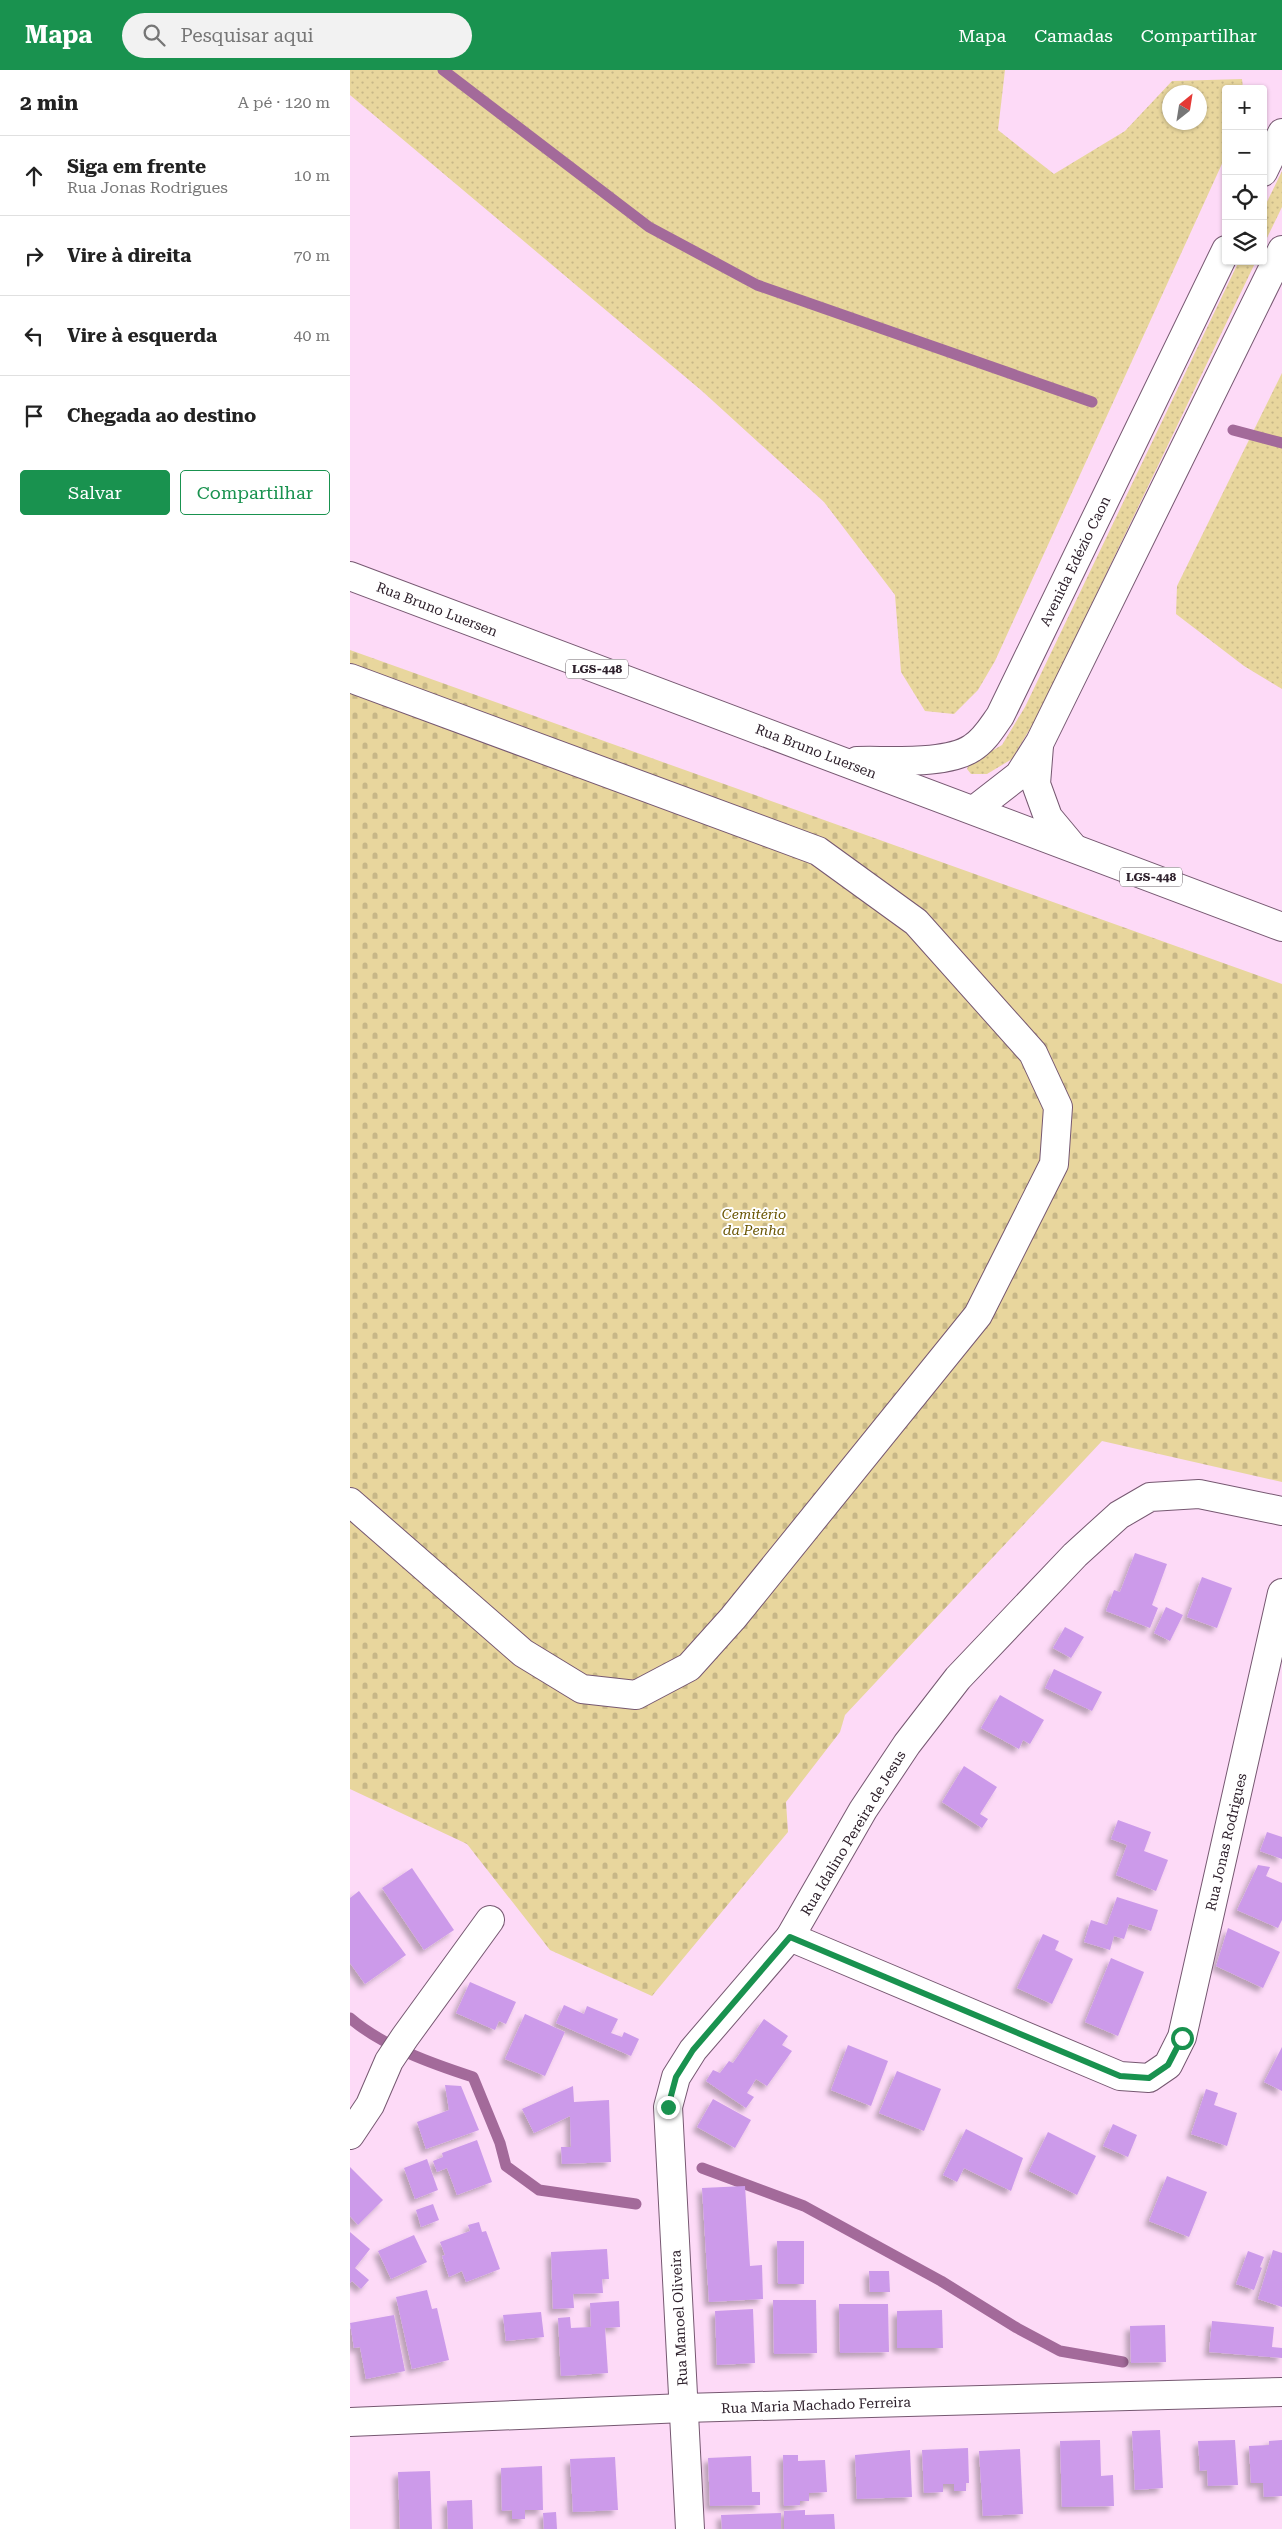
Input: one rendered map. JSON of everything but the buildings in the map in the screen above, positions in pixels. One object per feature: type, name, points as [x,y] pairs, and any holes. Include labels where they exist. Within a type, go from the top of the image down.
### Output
[{"type":"street","points":[[1267,164],[1282,133]]},
{"type":"street","points":[[974,810],[1019,775],[1040,742],[1282,250]]},
{"type":"street","name":"Avenida Edézio Caon","points":[[843,761],[951,758],[972,748],[986,737],[1000,716],[1222,258]]},
{"type":"street","name":"Rua Bruno Luersen","points":[[350,576],[1282,927]]},
{"type":"street","points":[[350,678],[818,851],[916,922],[1033,1053],[1058,1106],[1054,1164],[978,1315],[733,1618],[688,1667],[636,1695],[582,1688],[523,1653],[350,1502]]},
{"type":"street","points":[[1040,742],[1036,784],[1048,817],[1073,848]]},
{"type":"street","name":"Rua Idalino Pereira de Jesus","points":[[668,2107],[676,2077],[693,2050],[790,1937],[863,1810],[907,1744],[958,1678],[1075,1555],[1119,1515],[1150,1497],[1199,1494],[1282,1511]]},
{"type":"street","name":"Rua Jonas Rodrigues","points":[[790,1937],[1120,2076],[1149,2078],[1168,2065],[1182,2038],[1282,1593]]},
{"type":"street","points":[[350,2136],[370,2105],[389,2061],[404,2037],[490,1920]]},
{"type":"street","name":"Rua Manoel Oliveira","points":[[668,2107],[690,2529]]},
{"type":"street","name":"Rua Maria Machado Ferreira","points":[[350,2422],[684,2408],[1282,2392]]},
{"type":"green space","points":[[350,70],[1005,70],[998,130],[1054,174],[1125,131],[1162,92],[1162,130],[1207,130],[1207,85],[1168,85],[1172,81],[1242,79],[1243,85],[1222,85],[1222,164],[995,661],[978,690],[954,714],[925,711],[901,672],[895,595],[824,502],[702,391],[350,95]]},
{"type":"green space","points":[[1282,171],[1282,207],[1267,238],[1267,220],[1267,202]]},
{"type":"green space","points":[[1237,265],[1254,265],[1040,712],[1012,759],[987,774],[971,774],[967,769],[969,764],[1002,745],[1025,707]]},
{"type":"green space","points":[[1282,373],[1282,689],[1244,666],[1176,614],[1177,586]]},
{"type":"green space","name":"Cemitério da Penha","points":[[350,650],[1282,984],[1282,1482],[1102,1441],[845,1715],[840,1732],[786,1802],[788,1832],[652,1996],[550,1950],[467,1844],[350,1789]]},
{"type":"waterway","points":[[443,70],[649,227],[757,285],[1092,402]]},
{"type":"waterway","points":[[1233,430],[1282,443]]},
{"type":"waterway","points":[[350,2018],[392,2046],[473,2077],[500,2143],[506,2166],[539,2190],[636,2204]]},
{"type":"waterway","points":[[702,2168],[804,2206],[941,2281],[1017,2328],[1060,2351],[1123,2362]]},
{"type":"route","points":[[668,2107],[676,2077],[693,2050],[790,1937],[1120,2076],[1149,2078],[1168,2065],[1182,2038]]}]
